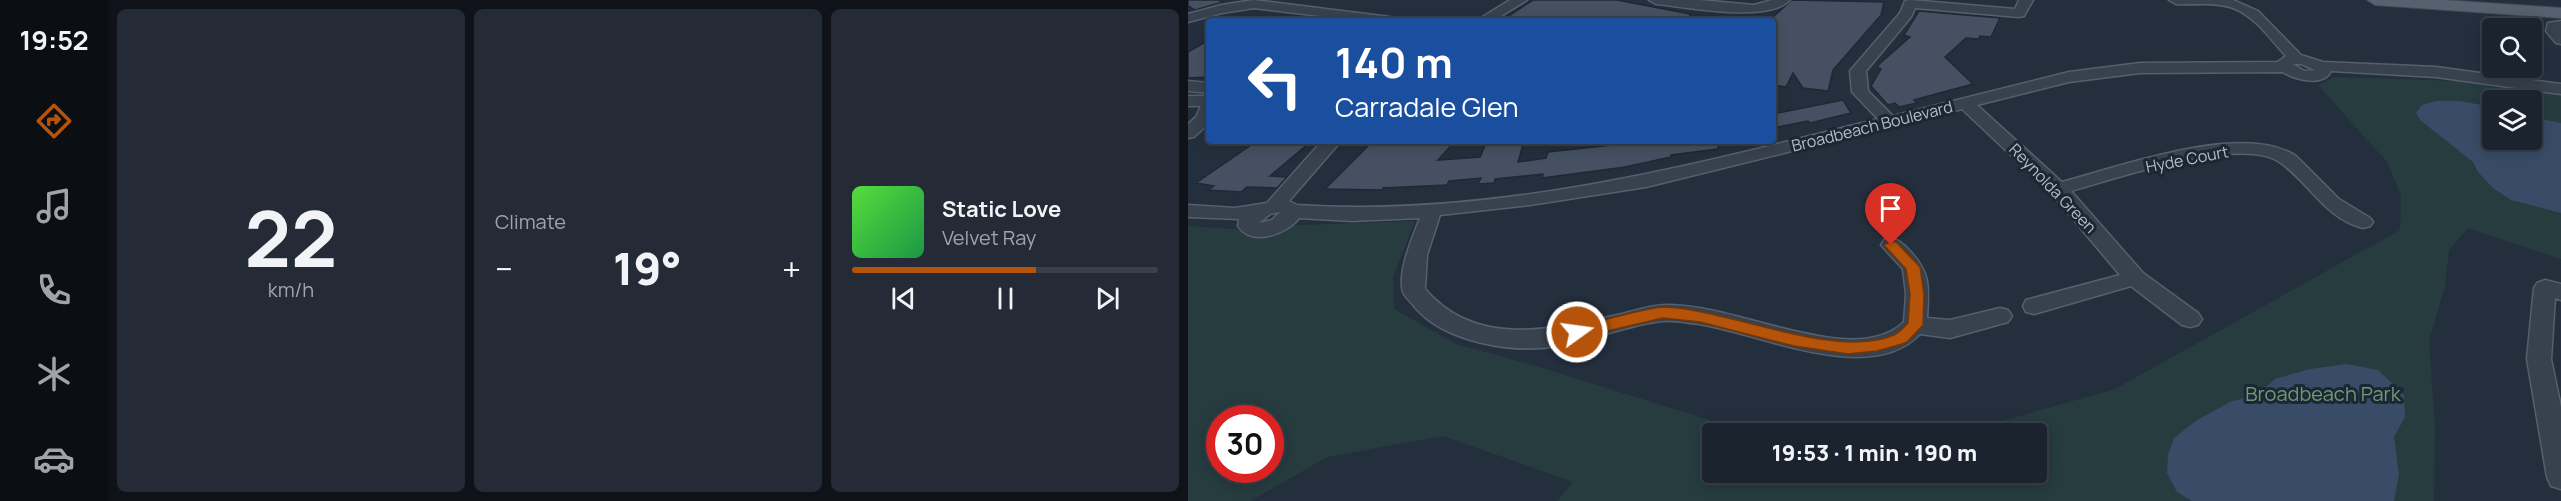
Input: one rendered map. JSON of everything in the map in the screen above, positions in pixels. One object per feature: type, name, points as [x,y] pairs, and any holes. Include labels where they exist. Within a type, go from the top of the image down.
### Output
[{"type":"main road","points":[[2375,0],[2561,13]]},
{"type":"main road","points":[[2516,0],[2561,4]]},
{"type":"street","points":[[1480,18],[1511,0]]},
{"type":"street","points":[[1488,18],[1520,0]]},
{"type":"street","points":[[1656,0],[1754,9],[1783,0]]},
{"type":"street","points":[[1889,121],[1860,92],[1858,71],[1906,14],[1910,4],[1935,4],[2019,13],[2026,0]]},
{"type":"street","points":[[2176,0],[2224,3],[2249,11],[2291,63],[2310,61],[2321,66],[2436,72],[2561,89]]},
{"type":"street","points":[[1188,18],[1246,2],[1370,18]]},
{"type":"street","points":[[1754,9],[1762,18]]},
{"type":"street","points":[[1329,18],[1338,13]]},
{"type":"street","points":[[2561,25],[2553,26],[2553,31],[2561,40]]},
{"type":"street","name":"Broadbeach Boulevard","points":[[1188,211],[1235,214],[1282,211],[1352,215],[1432,211],[1530,199],[1646,180],[2069,77],[2140,68],[2291,63]]},
{"type":"street","points":[[1188,86],[1206,88]]},
{"type":"street","points":[[1188,101],[1206,101]]},
{"type":"street","name":"Reynolda Green","points":[[1966,103],[2058,189],[2135,278],[2190,319]]},
{"type":"street","points":[[1188,133],[1204,119],[1206,114]]},
{"type":"street","points":[[1282,211],[1330,144]]},
{"type":"street","points":[[1188,221],[1247,224],[1252,216],[1282,211],[1343,144]]},
{"type":"street","name":"Hyde Court","points":[[2058,189],[2200,152],[2249,147],[2267,149],[2287,158],[2333,204],[2363,222]]},
{"type":"street","points":[[1432,211],[1416,255],[1414,291],[1429,309],[1456,327],[1502,338],[1556,338],[1663,312],[1700,316],[1794,340],[1848,348],[1877,346],[1902,338],[1915,325],[1917,294],[1913,267],[1891,245]]},
{"type":"street","points":[[2034,306],[2135,278]]},
{"type":"street","points":[[2553,290],[2539,359],[2561,477]]},
{"type":"street","points":[[1915,325],[1950,329],[2000,316]]},
{"type":"green space","name":"Broadbeach Park","points":[[2335,77],[2460,81],[2525,90],[2482,90],[2482,150],[2542,150],[2542,92],[2561,95],[2561,259],[2468,228],[2449,250],[2445,286],[2429,341],[2435,426],[2434,501],[1557,501],[1573,482],[1443,436],[1327,457],[1284,482],[1284,405],[1206,405],[1206,483],[1282,483],[1251,501],[1188,501],[1188,226],[1247,230],[1302,225],[1415,221],[1393,277],[1394,309],[1456,344],[1536,366],[1719,423],[1702,423],[1702,483],[2047,483],[2047,423],[1993,423],[2115,389],[2400,230],[2401,195],[2387,162],[2318,85]]},
{"type":"water","points":[[2436,101],[2460,101],[2482,105],[2482,150],[2542,150],[2542,119],[2561,123],[2561,213],[2511,200],[2493,188],[2478,172],[2473,162],[2420,120],[2416,113],[2422,105]]},
{"type":"water","points":[[2347,364],[2378,370],[2404,395],[2405,417],[2394,437],[2399,474],[2394,501],[2192,501],[2177,492],[2167,473],[2168,455],[2174,438],[2197,420],[2230,402],[2259,394],[2275,379],[2310,369]]},
{"type":"building","points":[[1188,0],[1223,2],[1195,10],[1188,6]]},
{"type":"building","points":[[1533,0],[1617,0],[1690,14],[1689,18],[1506,18]]},
{"type":"building","points":[[1792,0],[1884,2],[1881,15],[1833,70],[1828,91],[1803,88],[1793,73],[1786,87],[1776,85],[1776,18],[1773,17]]},
{"type":"building","points":[[1919,11],[2000,18],[1991,37],[1966,38],[1945,57],[1973,84],[1914,100],[1917,103],[1899,107],[1895,103],[1888,105],[1871,86],[1881,69],[1877,66],[1910,37],[1904,35]]},
{"type":"building","points":[[1206,42],[1206,77],[1188,78],[1188,52]]},
{"type":"building","points":[[1843,100],[1851,113],[1810,123],[1808,121],[1776,127],[1776,113]]},
{"type":"building","points":[[1253,144],[1308,144],[1270,176],[1287,177],[1277,188],[1247,187],[1241,192],[1208,190],[1214,186],[1196,183]]},
{"type":"building","points":[[1370,144],[1452,144],[1438,160],[1480,157],[1486,144],[1523,144],[1518,162],[1546,158],[1548,152],[1621,144],[1718,144],[1718,149],[1671,155],[1671,157],[1625,167],[1542,178],[1543,174],[1495,179],[1494,183],[1478,184],[1481,178],[1449,181],[1447,185],[1383,188],[1382,190],[1325,189]]},
{"type":"route","points":[[1577,332],[1663,312],[1700,316],[1794,340],[1848,348],[1877,346],[1902,338],[1915,325],[1917,294],[1913,267],[1891,245]]}]
